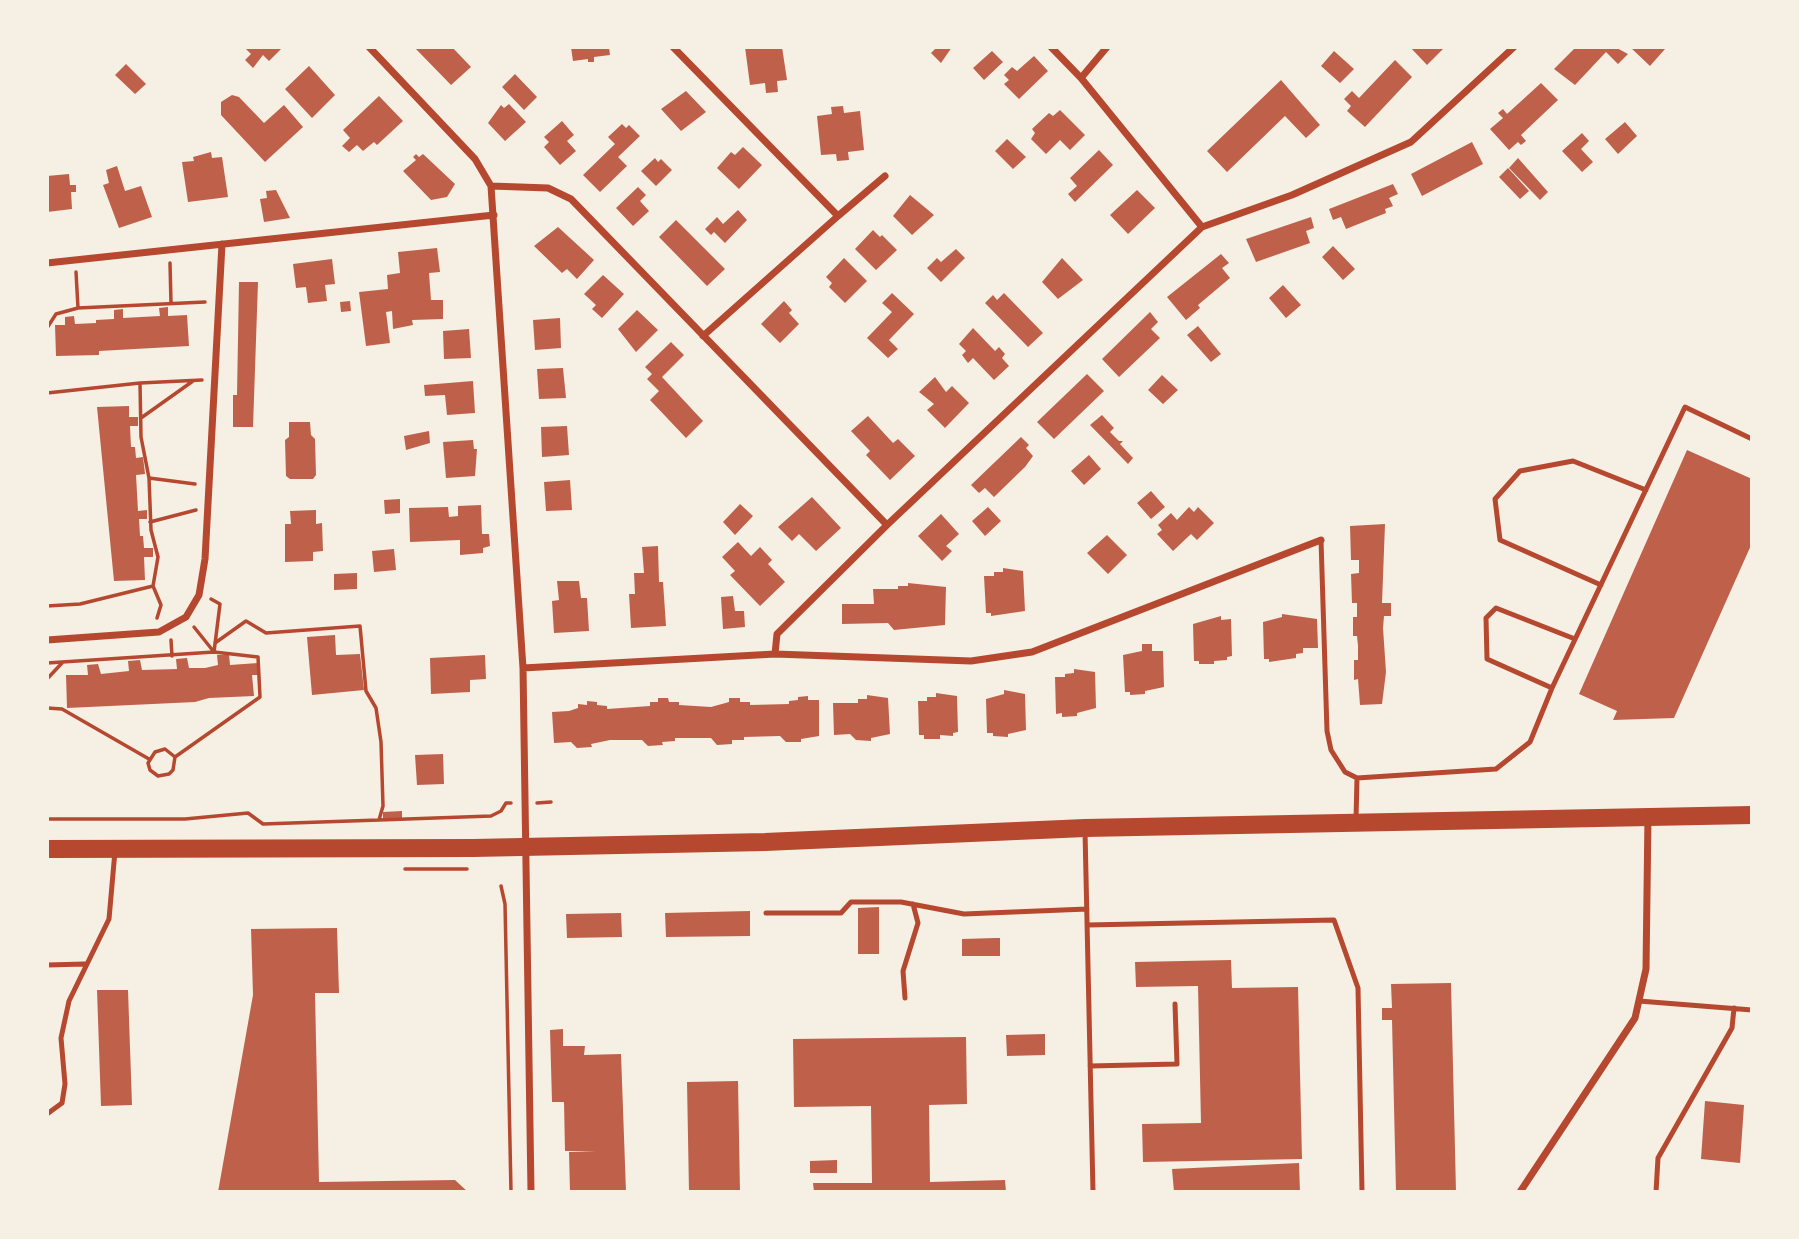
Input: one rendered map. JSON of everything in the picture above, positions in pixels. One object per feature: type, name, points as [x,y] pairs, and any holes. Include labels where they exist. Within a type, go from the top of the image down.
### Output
[{"type":"main road","points":[[47,849],[765,842],[1085,828],[1752,815]]},
{"type":"street","points":[[369,47],[475,159],[491,186],[523,668],[531,1192]]},
{"type":"street","points":[[673,47],[838,216]]},
{"type":"street","points":[[1051,47],[1081,78],[1202,227]]},
{"type":"street","points":[[1081,78],[1107,47]]},
{"type":"street","points":[[775,654],[777,634],[887,525],[1202,227],[1293,195],[1411,142],[1514,47]]},
{"type":"street","points":[[703,336],[885,176]]},
{"type":"street","points":[[491,186],[548,188],[572,199],[887,525]]},
{"type":"street","points":[[47,263],[494,215]]},
{"type":"street","points":[[47,640],[153,634],[168,629],[186,617],[199,595],[205,559],[222,244]]},
{"type":"street","points":[[523,668],[775,654],[971,661],[1032,652],[1321,540]]},
{"type":"street","points":[[1520,1192],[1635,1018],[1646,969],[1648,816]]},
{"type":"lane","points":[[1321,540],[1327,731],[1331,750],[1345,772],[1357,778],[1496,769],[1530,742],[1552,688],[1685,407],[1752,439]]},
{"type":"lane","points":[[1601,584],[1500,540],[1495,499],[1521,471],[1573,461],[1646,490]]},
{"type":"lane","points":[[1552,688],[1487,659],[1486,618],[1496,608],[1575,639]]},
{"type":"lane","points":[[1356,822],[1357,778]]},
{"type":"lane","points":[[1085,828],[1093,1192]]},
{"type":"lane","points":[[47,1114],[62,1102],[65,1084],[61,1038],[69,1001],[109,919],[115,848]]},
{"type":"lane","points":[[766,913],[841,912],[851,902],[913,904],[964,914],[1087,909]]},
{"type":"lane","points":[[905,998],[903,971],[918,923],[913,904]]},
{"type":"lane","points":[[1087,925],[1334,920],[1358,988],[1362,1192]]},
{"type":"lane","points":[[47,965],[85,964]]},
{"type":"lane","points":[[1639,1001],[1752,1010]]},
{"type":"lane","points":[[1090,1066],[1177,1064],[1175,1004]]},
{"type":"lane","points":[[1656,1192],[1658,1158],[1732,1028],[1734,1008]]},
{"type":"path","points":[[169,249],[171,303]]},
{"type":"path","points":[[75,260],[78,308]]},
{"type":"path","points":[[47,316],[78,308],[219,301]]},
{"type":"path","points":[[47,328],[56,314]]},
{"type":"path","points":[[47,393],[140,383],[214,380]]},
{"type":"path","points":[[141,418],[194,381]]},
{"type":"path","points":[[140,383],[141,418],[149,478],[150,522],[158,557],[153,586],[161,605],[153,634]]},
{"type":"path","points":[[149,478],[209,486]]},
{"type":"path","points":[[150,522],[208,507]]},
{"type":"path","points":[[47,606],[80,604],[153,586]]},
{"type":"path","points":[[149,759],[150,770],[164,776],[173,770],[175,757],[260,697],[258,657],[214,652],[186,617]]},
{"type":"path","points":[[215,643],[246,621],[266,633],[360,626],[366,691],[376,708],[381,742],[383,806],[379,820]]},
{"type":"path","points":[[47,679],[62,663]]},
{"type":"path","points":[[47,709],[62,709],[149,759]]},
{"type":"path","points":[[149,759],[159,749],[175,757]]},
{"type":"path","points":[[47,819],[185,819],[248,813],[264,824],[492,816],[506,803],[527,804]]},
{"type":"path","points":[[501,886],[505,904],[511,1192]]},
{"type":"building","points":[[244,47],[283,47],[269,61],[263,55],[253,68],[245,60],[251,54]]},
{"type":"building","points":[[414,47],[452,47],[471,67],[451,85]]},
{"type":"building","points":[[571,47],[609,47],[610,55],[594,57],[594,62],[588,62],[588,59],[573,61]]},
{"type":"building","points":[[745,47],[782,47],[787,80],[777,81],[778,92],[766,93],[765,83],[750,85]]},
{"type":"building","points":[[937,47],[952,47],[941,63],[931,53]]},
{"type":"building","points":[[1410,47],[1445,47],[1427,65]]},
{"type":"building","points":[[1576,47],[1615,47],[1628,54],[1618,64],[1606,52],[1575,85],[1554,69]]},
{"type":"building","points":[[1630,47],[1664,47],[1665,49],[1650,66]]},
{"type":"building","points":[[992,51],[1003,62],[984,80],[973,68]]},
{"type":"building","points":[[1334,51],[1354,69],[1340,83],[1321,66]]},
{"type":"building","points":[[1034,56],[1048,71],[1019,99],[1004,84],[1009,80],[1004,75],[1012,67],[1017,71]]},
{"type":"building","points":[[1395,60],[1412,77],[1365,127],[1347,111],[1351,106],[1344,99],[1352,91],[1359,98]]},
{"type":"building","points":[[126,64],[146,84],[135,94],[115,75]]},
{"type":"building","points":[[309,66],[335,95],[312,118],[285,89]]},
{"type":"building","points":[[515,74],[537,97],[524,110],[502,87]]},
{"type":"building","points":[[1281,80],[1320,125],[1306,138],[1285,116],[1227,172],[1207,151]]},
{"type":"building","points":[[1541,83],[1558,100],[1521,135],[1526,141],[1521,145],[1518,142],[1509,150],[1490,129],[1503,118],[1498,113],[1503,109],[1507,114]]},
{"type":"building","points":[[686,91],[706,112],[681,131],[661,109]]},
{"type":"building","points":[[232,95],[239,97],[264,123],[284,105],[303,127],[265,162],[221,115],[221,102]]},
{"type":"building","points":[[379,96],[403,121],[377,145],[374,142],[363,151],[357,145],[349,152],[342,146],[350,138],[343,130]]},
{"type":"building","points":[[509,104],[526,122],[505,141],[488,123],[501,105],[504,108]]},
{"type":"building","points":[[843,106],[844,113],[860,111],[864,150],[848,152],[849,160],[837,161],[836,154],[821,155],[817,116],[832,114],[831,107]]},
{"type":"building","points":[[1060,110],[1085,135],[1070,150],[1060,140],[1046,154],[1031,139],[1035,133],[1032,129],[1049,113],[1053,116]]},
{"type":"building","points":[[562,121],[574,135],[567,141],[576,151],[560,165],[544,147],[549,142],[544,137]]},
{"type":"building","points":[[1625,122],[1637,136],[1618,154],[1605,139]]},
{"type":"building","points":[[622,124],[626,128],[629,125],[640,136],[618,157],[627,166],[600,192],[583,175],[615,144],[608,137]]},
{"type":"building","points":[[1582,133],[1589,141],[1581,149],[1593,162],[1582,172],[1562,151]]},
{"type":"building","points":[[1007,139],[1026,157],[1013,169],[995,151]]},
{"type":"building","points":[[1472,142],[1483,164],[1422,196],[1411,174]]},
{"type":"building","points":[[743,147],[762,165],[739,189],[717,168],[731,152],[735,155]]},
{"type":"building","points":[[1099,150],[1113,165],[1075,202],[1068,194],[1077,186],[1070,178]]},
{"type":"building","points":[[211,152],[212,158],[222,157],[228,197],[188,202],[182,162],[194,161],[193,157]]},
{"type":"building","points":[[416,154],[419,157],[423,154],[455,184],[447,197],[431,200],[403,171],[416,160],[413,157]]},
{"type":"building","points":[[655,158],[658,162],[661,159],[672,170],[656,186],[641,171]]},
{"type":"building","points":[[1518,158],[1548,192],[1540,200],[1509,168]]},
{"type":"building","points":[[117,166],[125,191],[141,186],[152,217],[119,228],[103,185],[109,183],[106,170]]},
{"type":"building","points":[[1508,168],[1529,191],[1520,199],[1499,177]]},
{"type":"building","points":[[69,174],[70,185],[76,185],[76,192],[71,192],[72,209],[47,212],[47,176]]},
{"type":"building","points":[[1393,184],[1398,194],[1389,198],[1393,206],[1385,209],[1386,213],[1346,229],[1341,217],[1333,220],[1329,209]]},
{"type":"building","points":[[638,187],[646,195],[640,201],[649,211],[633,226],[616,208]]},
{"type":"building","points":[[276,190],[290,218],[264,222],[260,199],[267,198],[266,191]]},
{"type":"building","points":[[1137,190],[1155,208],[1128,234],[1110,215]]},
{"type":"building","points":[[910,195],[934,215],[912,235],[893,216]]},
{"type":"building","points":[[738,210],[747,220],[725,243],[714,232],[711,235],[705,229],[717,217],[723,224]]},
{"type":"building","points":[[1311,217],[1314,228],[1306,231],[1310,243],[1256,262],[1246,239]]},
{"type":"building","points":[[676,220],[725,269],[707,286],[659,237]]},
{"type":"building","points":[[558,227],[594,260],[577,279],[567,269],[562,273],[534,246]]},
{"type":"building","points":[[873,230],[897,250],[876,270],[855,249]]},
{"type":"building","points":[[1333,246],[1355,269],[1343,280],[1322,257]]},
{"type":"building","points":[[437,248],[440,272],[429,273],[431,300],[443,300],[443,319],[412,320],[413,325],[393,329],[392,311],[386,312],[390,343],[366,346],[359,292],[388,289],[387,275],[400,273],[398,252]]},
{"type":"building","points":[[956,249],[965,258],[941,282],[927,268],[937,258],[941,262]]},
{"type":"building","points":[[1221,254],[1229,263],[1222,268],[1230,278],[1198,305],[1200,308],[1186,320],[1167,297]]},
{"type":"building","points":[[844,258],[867,281],[845,303],[829,287],[832,283],[826,277]]},
{"type":"building","points":[[1062,258],[1083,280],[1058,299],[1042,282]]},
{"type":"building","points":[[332,259],[335,284],[325,285],[327,301],[308,303],[306,287],[296,288],[293,264]]},
{"type":"building","points":[[603,275],[624,294],[602,318],[592,309],[596,305],[584,294]]},
{"type":"building","points":[[239,282],[258,282],[253,427],[233,427],[233,395],[237,395]]},
{"type":"building","points":[[1283,285],[1301,305],[1286,318],[1269,298]]},
{"type":"building","points":[[892,293],[914,314],[889,340],[898,349],[888,358],[867,338],[892,312],[882,303]]},
{"type":"building","points":[[1004,293],[1043,333],[1028,347],[985,303],[993,295],[997,300]]},
{"type":"building","points":[[350,301],[351,311],[341,312],[340,302]]},
{"type":"building","points":[[784,301],[792,310],[789,313],[799,324],[780,343],[761,324]]},
{"type":"building","points":[[168,307],[168,316],[187,315],[189,346],[99,351],[99,355],[56,356],[55,325],[65,325],[65,317],[74,316],[75,324],[96,323],[96,320],[114,319],[114,310],[123,309],[123,318],[160,316],[159,308]]},
{"type":"building","points":[[637,310],[658,330],[636,352],[618,329]]},
{"type":"building","points":[[1150,312],[1158,322],[1151,329],[1160,338],[1119,377],[1102,359]]},
{"type":"building","points":[[560,318],[561,348],[535,350],[533,320]]},
{"type":"building","points":[[1198,326],[1221,354],[1211,362],[1187,335]]},
{"type":"building","points":[[973,328],[995,351],[999,347],[1005,354],[1002,358],[1009,366],[994,380],[973,358],[968,363],[962,355],[966,351],[959,344]]},
{"type":"building","points":[[469,329],[471,358],[444,359],[443,331]]},
{"type":"building","points":[[671,342],[684,355],[662,377],[703,421],[686,438],[650,400],[659,391],[647,379],[652,374],[645,367]]},
{"type":"building","points":[[563,368],[566,398],[539,399],[537,369]]},
{"type":"building","points":[[1087,374],[1104,391],[1054,439],[1037,422]]},
{"type":"building","points":[[1162,375],[1178,390],[1163,404],[1148,390]]},
{"type":"building","points":[[935,377],[946,392],[952,386],[969,403],[945,428],[927,410],[934,404],[919,392]]},
{"type":"building","points":[[473,381],[475,413],[447,415],[445,395],[425,396],[424,385]]},
{"type":"building","points":[[129,406],[129,417],[138,417],[138,426],[130,426],[131,447],[135,447],[136,458],[143,457],[145,474],[136,475],[138,511],[147,510],[147,519],[139,519],[140,536],[143,536],[144,548],[153,548],[153,557],[144,557],[145,580],[114,581],[97,407]]},
{"type":"building","points":[[1102,415],[1114,428],[1110,432],[1119,441],[1123,441],[1120,444],[1133,458],[1128,464],[1090,425]]},
{"type":"building","points":[[868,416],[893,443],[898,439],[915,456],[890,480],[866,455],[870,451],[851,431]]},
{"type":"building","points":[[289,422],[310,422],[311,435],[315,439],[316,475],[313,479],[290,479],[286,476],[285,440],[289,437]]},
{"type":"building","points":[[567,426],[569,455],[542,457],[541,427]]},
{"type":"building","points":[[429,431],[430,443],[406,450],[404,436]]},
{"type":"building","points":[[1021,437],[1029,445],[1026,448],[1033,456],[1025,467],[994,497],[985,488],[979,493],[971,485]]},
{"type":"building","points":[[473,440],[474,449],[477,449],[475,476],[446,478],[443,442]]},
{"type":"building","points":[[1687,450],[1752,479],[1752,543],[1674,718],[1613,720],[1617,711],[1579,694]]},
{"type":"building","points":[[1089,455],[1101,469],[1084,485],[1071,471]]},
{"type":"building","points":[[570,480],[572,510],[546,511],[544,482]]},
{"type":"building","points":[[1151,491],[1165,507],[1151,519],[1137,503]]},
{"type":"building","points":[[812,497],[841,528],[816,551],[799,534],[792,541],[778,527]]},
{"type":"building","points":[[400,499],[400,513],[385,514],[384,500]]},
{"type":"building","points":[[740,504],[753,516],[735,535],[723,522]]},
{"type":"building","points":[[481,505],[482,534],[489,534],[490,546],[483,548],[483,553],[460,555],[460,540],[410,542],[409,508],[448,507],[449,517],[458,516],[458,506]]},
{"type":"building","points":[[988,507],[1001,521],[985,536],[972,521]]},
{"type":"building","points":[[1189,507],[1194,512],[1198,507],[1214,523],[1197,540],[1191,534],[1173,551],[1157,534],[1162,530],[1158,525],[1171,513],[1177,520]]},
{"type":"building","points":[[316,510],[316,524],[322,523],[323,551],[313,552],[313,561],[285,562],[285,524],[291,524],[290,511]]},
{"type":"building","points":[[941,514],[959,534],[946,546],[952,551],[942,561],[918,536]]},
{"type":"building","points":[[1385,524],[1382,603],[1391,603],[1391,616],[1384,616],[1386,672],[1382,704],[1360,705],[1358,679],[1354,680],[1354,660],[1358,660],[1358,646],[1357,636],[1353,636],[1353,617],[1357,617],[1357,603],[1352,603],[1351,574],[1359,573],[1359,560],[1351,560],[1350,526]]},
{"type":"building","points":[[1107,535],[1127,555],[1108,574],[1087,553]]},
{"type":"building","points":[[738,542],[751,556],[760,547],[772,560],[768,564],[785,582],[760,606],[730,575],[735,571],[722,557]]},
{"type":"building","points":[[658,546],[659,582],[663,582],[666,626],[631,628],[629,594],[635,594],[634,573],[644,573],[642,547]]},
{"type":"building","points":[[394,549],[396,570],[374,572],[372,551]]},
{"type":"building","points":[[1003,568],[1023,571],[1025,611],[991,616],[991,613],[986,613],[984,576],[994,576],[994,572],[1003,572]]},
{"type":"building","points":[[357,573],[357,589],[334,590],[334,574]]},
{"type":"building","points":[[557,581],[579,581],[581,598],[587,598],[589,631],[554,633],[552,601],[559,600]]},
{"type":"building","points":[[908,583],[946,587],[945,625],[894,630],[888,623],[842,624],[842,604],[874,604],[873,589],[898,589],[898,586],[908,586]]},
{"type":"building","points":[[733,596],[735,611],[744,611],[745,627],[723,629],[721,597]]},
{"type":"building","points":[[1282,614],[1317,619],[1318,648],[1303,648],[1303,653],[1296,654],[1296,658],[1269,662],[1269,659],[1264,659],[1263,622],[1282,617]]},
{"type":"building","points":[[1221,616],[1221,620],[1231,619],[1232,656],[1227,657],[1227,660],[1214,661],[1214,664],[1199,664],[1199,661],[1194,661],[1193,624]]},
{"type":"building","points":[[335,635],[336,655],[360,654],[364,690],[312,695],[307,637]]},
{"type":"building","points":[[1142,644],[1152,644],[1152,651],[1163,651],[1164,687],[1145,691],[1145,694],[1130,695],[1130,692],[1125,692],[1123,655],[1142,651]]},
{"type":"building","points":[[217,655],[229,655],[230,665],[258,663],[258,675],[252,675],[254,696],[209,698],[195,702],[67,708],[66,675],[88,675],[87,665],[98,664],[101,674],[129,671],[128,661],[140,660],[142,670],[177,669],[176,659],[187,658],[189,668],[205,668],[218,665]]},
{"type":"building","points":[[485,655],[486,679],[470,680],[470,692],[431,694],[430,658]]},
{"type":"building","points":[[1074,669],[1095,672],[1096,708],[1077,713],[1077,716],[1062,717],[1062,713],[1056,714],[1055,677],[1065,677],[1065,674],[1074,673]]},
{"type":"building","points":[[1004,690],[1025,694],[1026,730],[1008,734],[1008,737],[993,736],[993,733],[987,733],[986,699],[1004,694]]},
{"type":"building","points":[[936,693],[957,696],[958,732],[953,733],[953,736],[940,735],[940,739],[924,739],[924,735],[919,735],[918,701],[936,697]]},
{"type":"building","points":[[867,695],[888,698],[890,734],[871,738],[871,741],[856,740],[850,734],[834,735],[833,703],[858,703],[858,699],[867,699]]},
{"type":"building","points":[[808,696],[808,700],[819,700],[819,736],[801,739],[801,742],[786,742],[780,736],[744,737],[744,740],[732,740],[732,744],[717,745],[711,738],[675,738],[675,741],[662,742],[663,745],[648,746],[642,740],[610,740],[591,744],[592,747],[577,748],[571,742],[554,743],[552,712],[569,711],[578,708],[578,704],[587,705],[587,701],[607,706],[607,709],[650,706],[650,702],[658,702],[658,698],[668,698],[669,702],[679,702],[679,705],[711,707],[729,702],[729,698],[740,698],[740,702],[750,702],[750,705],[789,704],[789,701],[798,700],[798,697]]},
{"type":"building","points":[[443,754],[444,784],[417,785],[415,755]]},
{"type":"building","points":[[402,811],[402,818],[383,819],[383,812]]},
{"type":"building","points":[[879,907],[879,954],[858,954],[858,908]]},
{"type":"building","points":[[750,911],[750,936],[666,937],[665,913]]},
{"type":"building","points":[[621,913],[622,937],[567,938],[566,914]]},
{"type":"building","points":[[337,928],[339,993],[315,993],[319,1182],[455,1180],[468,1192],[218,1192],[253,995],[251,929]]},
{"type":"building","points":[[1000,938],[1000,956],[962,956],[962,939]]},
{"type":"building","points":[[1231,960],[1232,988],[1298,987],[1302,1159],[1143,1162],[1142,1124],[1201,1123],[1198,986],[1136,987],[1135,962]]},
{"type":"building","points":[[1451,983],[1456,1192],[1396,1192],[1392,1020],[1382,1020],[1382,1008],[1392,1008],[1391,984]]},
{"type":"building","points":[[97,990],[128,990],[132,1105],[101,1106]]},
{"type":"building","points":[[563,1029],[563,1046],[585,1046],[584,1055],[621,1054],[626,1192],[570,1192],[569,1152],[596,1151],[565,1151],[564,1102],[552,1102],[550,1030]]},
{"type":"building","points":[[1045,1034],[1045,1055],[1007,1056],[1006,1035]]},
{"type":"building","points":[[966,1037],[967,1104],[929,1105],[930,1182],[1005,1180],[1006,1192],[814,1192],[813,1183],[872,1183],[871,1106],[794,1107],[793,1039]]},
{"type":"building","points":[[738,1081],[740,1192],[689,1192],[687,1082]]},
{"type":"building","points":[[1705,1101],[1744,1105],[1740,1163],[1701,1159]]},
{"type":"building","points":[[837,1160],[837,1173],[810,1173],[810,1161]]},
{"type":"building","points":[[1299,1163],[1300,1192],[1174,1192],[1172,1169]]}]
